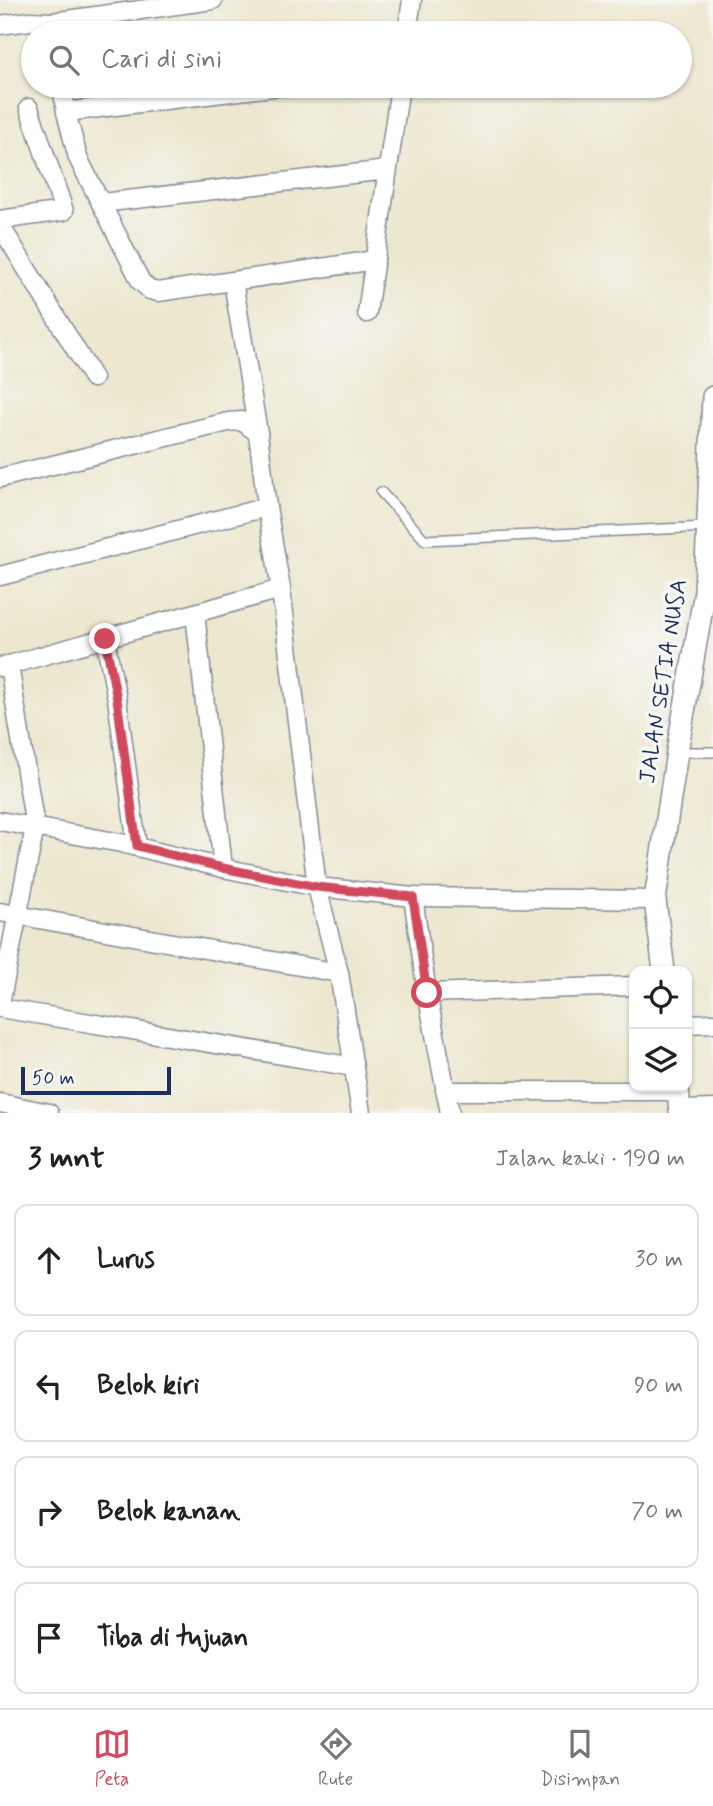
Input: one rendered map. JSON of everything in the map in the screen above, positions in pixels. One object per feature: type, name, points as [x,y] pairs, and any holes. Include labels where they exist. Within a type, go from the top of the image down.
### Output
[{"type":"street","points":[[86,21],[170,3],[214,0]]},
{"type":"street","points":[[409,21],[412,0]]},
{"type":"street","points":[[0,25],[21,22]]},
{"type":"street","points":[[64,98],[78,158],[141,282],[150,290],[158,292],[374,260]]},
{"type":"street","points":[[66,112],[182,98]]},
{"type":"street","points":[[367,313],[398,98]]},
{"type":"street","points":[[29,108],[64,211],[0,223],[93,378]]},
{"type":"street","points":[[101,203],[387,170]]},
{"type":"street","points":[[233,281],[281,589],[317,887],[339,973],[361,1113]]},
{"type":"street","name":"JALAN SETIA NUSA","points":[[663,966],[654,900],[705,591],[713,397]]},
{"type":"street","points":[[0,478],[228,422],[242,421],[258,433]]},
{"type":"street","points":[[0,576],[267,507]]},
{"type":"street","points":[[281,589],[5,666],[35,827],[9,913],[0,1006],[354,1066]]},
{"type":"street","points":[[195,613],[223,868]]},
{"type":"street","points":[[105,639],[117,699],[137,846]]},
{"type":"street","points":[[0,821],[137,846],[223,868],[317,887],[413,897],[654,900]]},
{"type":"street","points":[[413,897],[427,993],[450,1113]]},
{"type":"street","points":[[9,913],[339,973]]},
{"type":"street","points":[[427,993],[629,986]]},
{"type":"street","points":[[692,1024],[713,1023]]},
{"type":"street","points":[[445,1091],[679,1100],[713,1109]]},
{"type":"street","points":[[0,1104],[50,1113]]},
{"type":"lane","points":[[381,492],[425,540],[707,527]]},
{"type":"lane","points":[[677,752],[713,752]]},
{"type":"route","points":[[105,639],[117,699],[137,846],[223,868],[317,887],[413,897],[427,993]]}]
